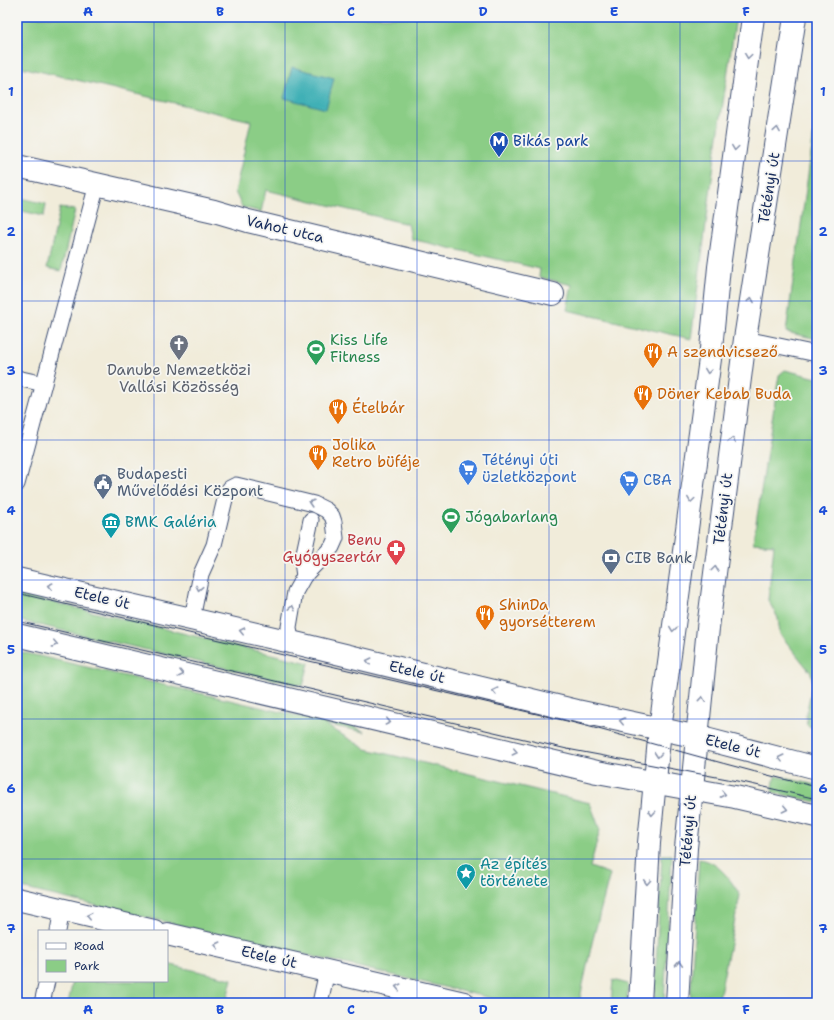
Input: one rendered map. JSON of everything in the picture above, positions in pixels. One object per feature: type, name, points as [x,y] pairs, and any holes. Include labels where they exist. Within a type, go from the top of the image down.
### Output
[{"type":"main road","points":[[640,1003],[649,843],[660,729],[712,332],[720,259],[753,17]]},
{"type":"main road","name":"Tétényi út","points":[[677,1003],[684,872],[708,628],[745,339],[795,17]]},
{"type":"main road","name":"Vahot utca","points":[[17,166],[224,214],[248,222],[553,294]]},
{"type":"main road","points":[[712,332],[745,339]]},
{"type":"main road","name":"Etele út","points":[[17,579],[660,729],[817,768]]},
{"type":"main road","points":[[17,635],[597,772],[735,796],[817,816]]},
{"type":"main road","points":[[17,899],[150,930]]},
{"type":"main road","name":"Etele út","points":[[168,934],[464,1003]]},
{"type":"lane","points":[[17,484],[92,210],[97,184]]},
{"type":"lane","points":[[745,339],[817,354]]},
{"type":"lane","points":[[17,378],[44,384]]},
{"type":"lane","points":[[192,619],[201,574],[214,545],[226,495],[230,488],[236,485],[314,504],[326,510],[332,516],[336,538],[332,547],[304,576],[295,592],[289,627],[291,642]]},
{"type":"lane","points":[[304,576],[302,562],[311,520]]},
{"type":"lane","points":[[58,930],[62,910]]},
{"type":"lane","points":[[320,1003],[327,971]]},
{"type":"lane","points":[[42,1003],[47,982]]},
{"type":"green space","name":"Bikás park","points":[[17,17],[736,17],[715,156],[691,339],[567,310],[572,285],[539,277],[540,269],[411,239],[408,224],[266,190],[261,212],[242,207],[235,192],[251,121],[17,66]]},
{"type":"green space","points":[[817,110],[817,339],[786,332]]},
{"type":"green space","points":[[17,197],[46,204],[44,216],[17,210]]},
{"type":"green space","points":[[60,208],[75,210],[61,271],[47,268]]},
{"type":"green space","points":[[785,370],[817,378],[817,730],[807,725],[806,715],[813,682],[811,673],[780,634],[778,618],[768,600],[774,545],[753,543],[779,375]]},
{"type":"green space","points":[[17,594],[309,663],[303,686],[17,620]]},
{"type":"green space","points":[[17,651],[316,720],[318,713],[346,722],[365,732],[324,724],[366,749],[590,803],[600,830],[590,867],[610,874],[592,943],[579,1003],[512,1003],[17,887]]},
{"type":"green space","points":[[775,776],[817,785],[817,802],[772,792]]},
{"type":"green space","points":[[662,855],[672,855],[664,1003],[654,1003]]},
{"type":"green space","points":[[699,859],[706,860],[718,867],[728,877],[740,895],[718,1003],[690,1003]]},
{"type":"green space","points":[[168,964],[232,979],[226,1003],[68,1003],[73,982],[168,982]]},
{"type":"green space","points":[[613,980],[628,984],[627,1003],[611,1003]]},
{"type":"water","points":[[292,67],[334,78],[326,109],[284,98]]},
{"type":"tram line","points":[[17,593],[567,721],[754,772],[817,787]]},
{"type":"tram line","points":[[17,621],[567,749],[738,781],[817,799]]},
{"type":"place","name":"Bikás park","points":[[499,158]]},
{"type":"place","name":"Danube Nemzetközi Vallási Közösség","points":[[179,361]]},
{"type":"place","name":"Kiss Life Fitness","points":[[316,366]]},
{"type":"place","name":"A szendvicsező","points":[[653,369]]},
{"type":"place","name":"Döner Kebab Buda","points":[[643,411]]},
{"type":"place","name":"Ételbár","points":[[338,425]]},
{"type":"place","name":"Jolika Retro büféje","points":[[318,471]]},
{"type":"place","name":"Tétényi úti üzletközpont","points":[[468,486]]},
{"type":"place","name":"CBA","points":[[629,497]]},
{"type":"place","name":"Budapesti Művelődési Központ","points":[[103,500]]},
{"type":"place","name":"Jógabarlang","points":[[451,534]]},
{"type":"place","name":"BMK Galéria","points":[[111,539]]},
{"type":"place","name":"Benu Gyógyszertár","points":[[396,566]]},
{"type":"place","name":"CIB Bank","points":[[611,575]]},
{"type":"place","name":"ShinDa gyorsétterem","points":[[485,631]]},
{"type":"place","name":"Az építés története","points":[[466,890]]}]
